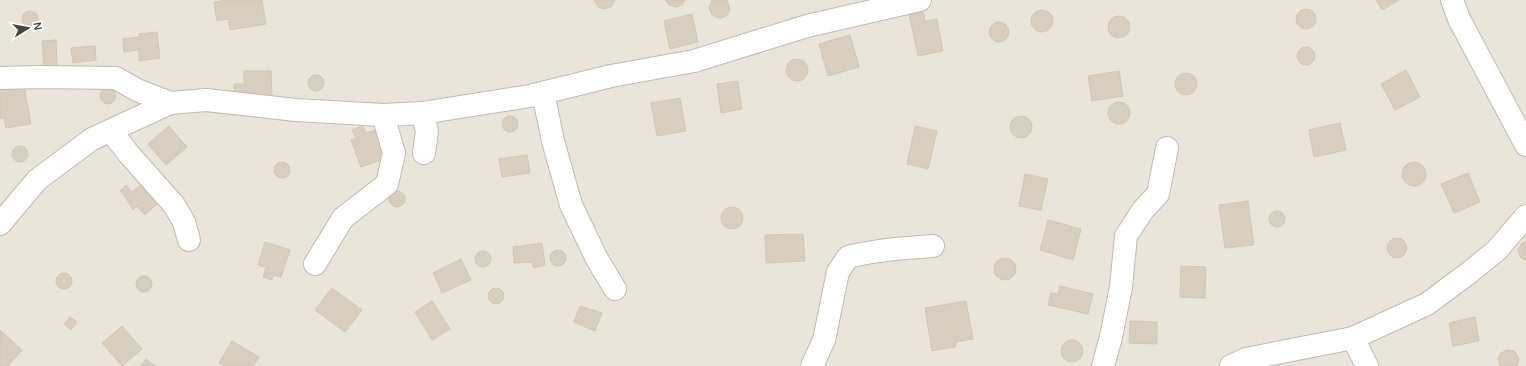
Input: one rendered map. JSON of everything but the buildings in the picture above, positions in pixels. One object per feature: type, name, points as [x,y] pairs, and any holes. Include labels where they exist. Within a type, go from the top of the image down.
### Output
[{"type":"street","points":[[0,224],[37,180],[92,139],[170,103],[206,100],[296,110],[383,115],[422,113],[543,93],[611,76],[694,61],[807,26],[920,0]]},
{"type":"street","points":[[1452,0],[1459,19],[1526,145]]},
{"type":"street","points":[[0,78],[116,78],[137,90],[170,103]]},
{"type":"street","points":[[543,93],[553,141],[571,205],[597,259],[615,289]]},
{"type":"street","points":[[422,113],[427,131],[424,153]]},
{"type":"street","points":[[315,264],[343,218],[387,184],[394,152],[383,115]]},
{"type":"street","points":[[111,131],[128,154],[174,205],[184,222],[189,240]]},
{"type":"street","points":[[1103,366],[1111,337],[1121,287],[1126,236],[1143,210],[1158,194],[1167,148]]},
{"type":"street","points":[[1231,366],[1246,359],[1353,338],[1427,304],[1497,250],[1515,227],[1526,216]]},
{"type":"street","points":[[812,366],[824,340],[838,272],[848,257],[870,251],[933,246]]},
{"type":"street","points":[[1353,338],[1367,366]]},
{"type":"shaded area","points":[[0,0],[1526,0],[1526,366],[0,366]]}]
